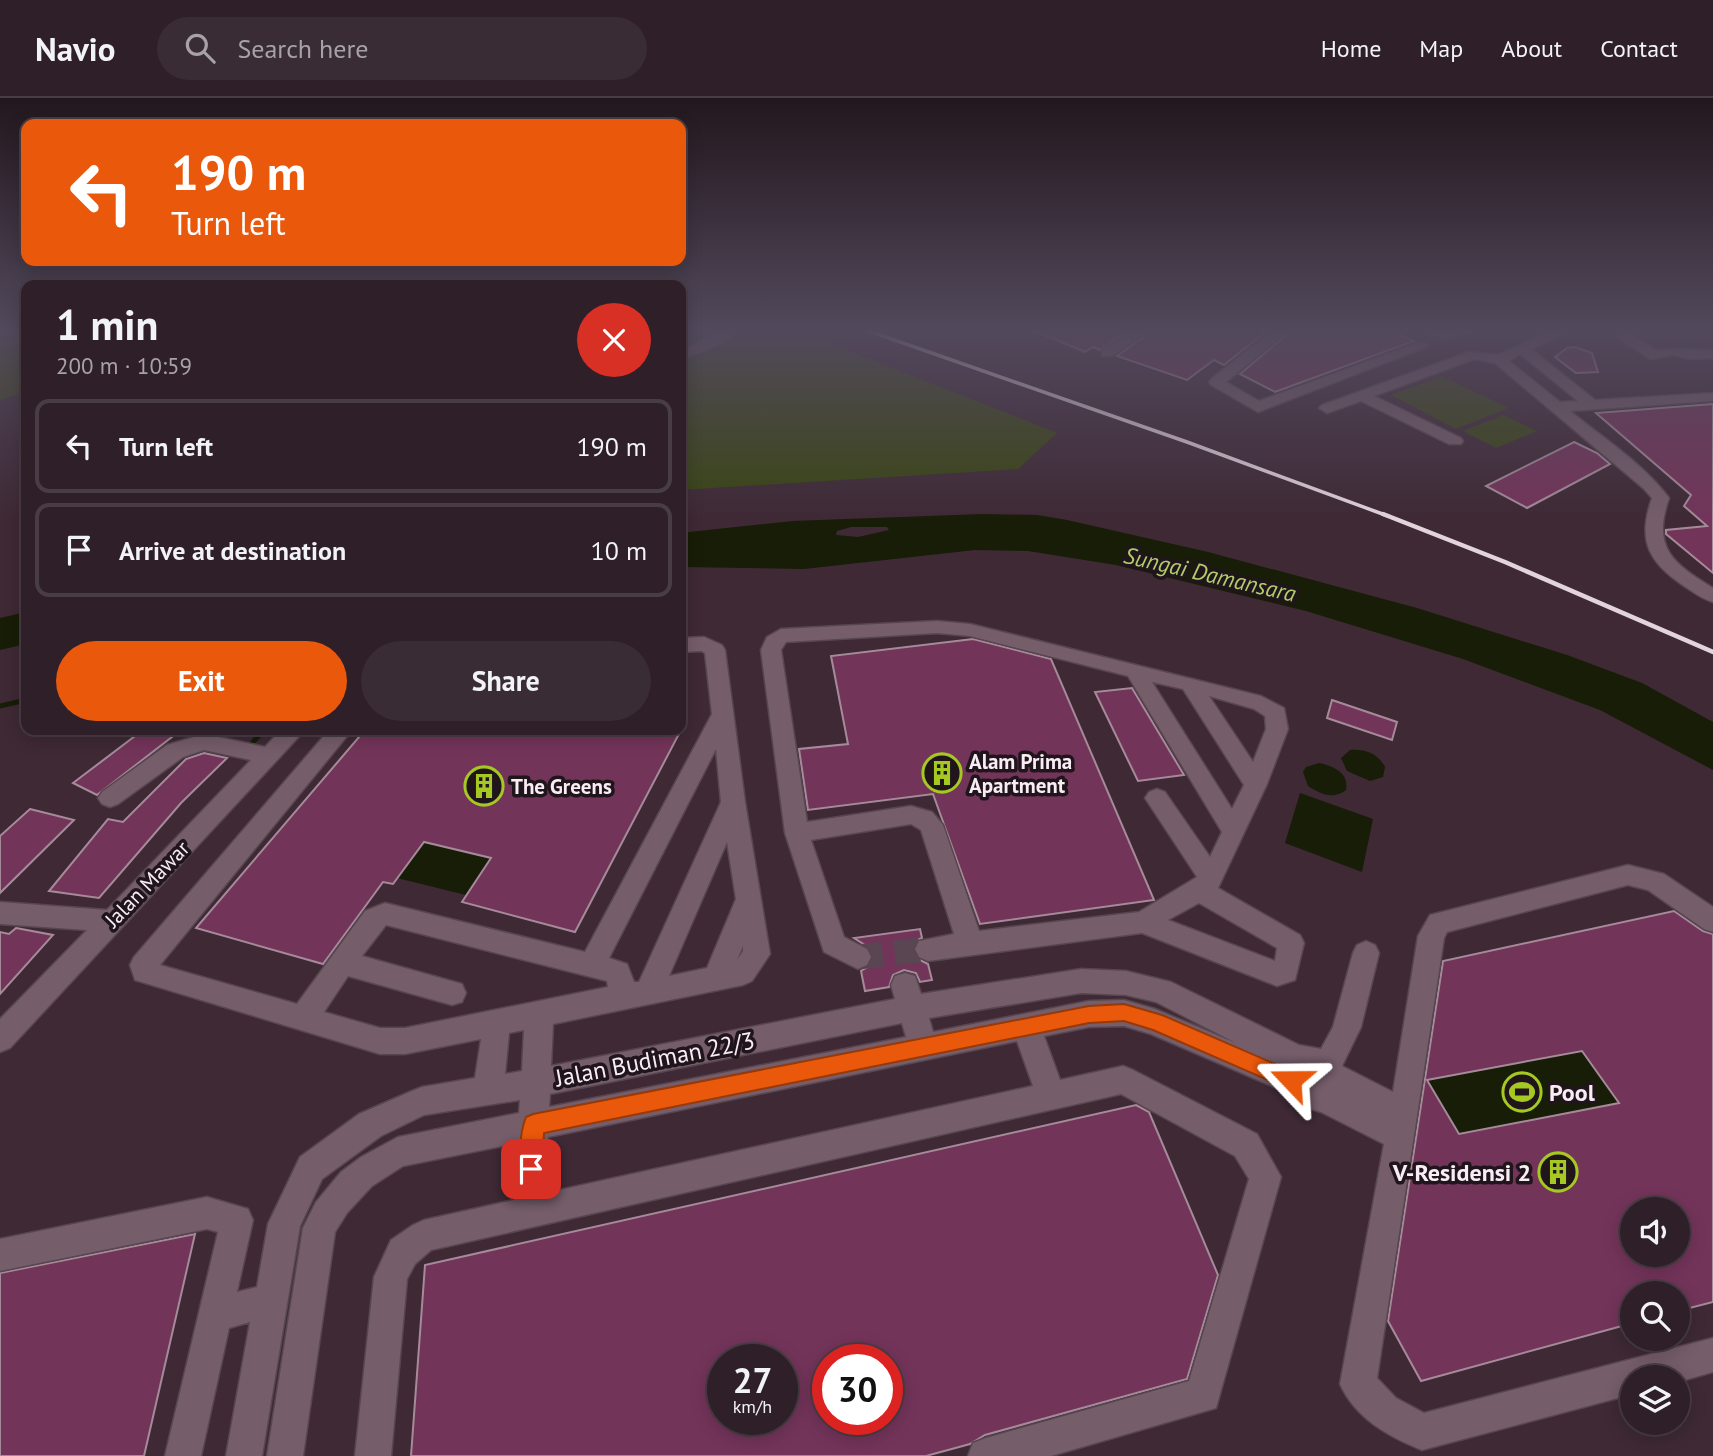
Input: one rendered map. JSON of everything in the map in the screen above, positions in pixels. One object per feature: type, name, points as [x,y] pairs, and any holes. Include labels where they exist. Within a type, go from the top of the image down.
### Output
[{"type":"street","points":[[1235,393],[1258,407],[1295,393]]},
{"type":"street","points":[[1328,408],[1370,393]]},
{"type":"street","points":[[1542,393],[1661,498],[1651,531],[1655,551],[1685,579],[1713,596]]},
{"type":"street","points":[[1578,393],[1591,404]]},
{"type":"street","points":[[1363,396],[1455,441]]},
{"type":"street","points":[[1559,407],[1713,397]]},
{"type":"street","points":[[858,957],[833,944],[796,833],[771,650],[774,642],[781,636],[954,627],[1190,684],[1261,703],[1276,713],[1277,729],[1256,784],[1206,884],[1143,922],[928,949]]},
{"type":"street","points":[[337,735],[143,965],[144,972],[380,1041],[405,1041],[716,979],[749,896],[733,802],[715,650],[704,644],[686,645]]},
{"type":"street","points":[[1135,671],[1234,832]]},
{"type":"street","points":[[1190,684],[1256,784]]},
{"type":"street","points":[[592,965],[722,715]]},
{"type":"street","name":"Jalan Mawar","points":[[0,1039],[289,735]]},
{"type":"street","points":[[110,798],[175,751],[204,742],[269,756]]},
{"type":"street","points":[[1143,922],[1277,974],[1286,972],[1291,943],[1206,884],[1157,798]]},
{"type":"street","points":[[648,992],[733,802]]},
{"type":"street","points":[[796,833],[911,815],[924,819],[931,825],[970,942]]},
{"type":"street","points":[[1713,921],[1655,881],[1628,875],[1439,923],[1431,936],[1402,1125],[1357,1384],[1383,1411],[1422,1432],[1713,1355]]},
{"type":"street","points":[[0,913],[112,921]]},
{"type":"street","points":[[303,1018],[374,919],[386,914],[618,972],[622,987],[617,998]]},
{"type":"street","points":[[1294,1070],[1301,1093],[1309,1097],[1327,1080],[1343,1038],[1366,953]]},
{"type":"street","points":[[343,962],[453,993]]},
{"type":"street","name":"Jalan Budiman 22/3","points":[[244,1456],[284,1224],[311,1168],[370,1125],[422,1101],[536,1083],[908,997],[1081,981],[1126,983],[1161,991],[1294,1070]]},
{"type":"street","points":[[908,997],[923,1046]]},
{"type":"street","name":"Jalan Budiman 22/3","points":[[285,1456],[319,1228],[332,1203],[357,1176],[398,1152],[1089,1014],[1124,1013],[1294,1070]]},
{"type":"street","points":[[529,1214],[539,1016]]},
{"type":"street","points":[[487,1090],[495,1056],[496,1024]]},
{"type":"street","points":[[1026,1026],[1051,1095]]},
{"type":"street","points":[[373,1456],[391,1277],[403,1252],[424,1236],[1123,1080],[1246,1145],[1265,1177],[1203,1395],[986,1456]]},
{"type":"street","points":[[1327,1080],[1402,1125]]},
{"type":"street","points":[[0,1255],[207,1213],[237,1220],[183,1456]]},
{"type":"street","points":[[215,1315],[269,1300]]},
{"type":"green space","points":[[0,393],[21,393],[21,394],[0,400]]},
{"type":"green space","points":[[686,393],[957,393],[1057,433],[1018,469],[686,490]]},
{"type":"green space","points":[[1478,393],[1508,408],[1456,429],[1391,395]]},
{"type":"green space","points":[[1503,415],[1537,431],[1496,448],[1463,431]]},
{"type":"water","name":"Sungai Damansara","points":[[982,514],[1037,515],[1208,552],[1417,608],[1567,655],[1642,683],[1713,722],[1713,770],[1600,710],[1463,659],[1306,611],[1116,565],[1028,551],[975,550],[804,569],[686,567],[686,532],[793,521]],"holes":[[[851,527],[887,527],[889,530],[858,537],[836,535],[837,531]]]},
{"type":"water","points":[[21,613],[21,645],[0,650],[0,618]]},
{"type":"water","points":[[1350,750],[1366,751],[1378,758],[1385,767],[1383,777],[1370,781],[1347,771],[1341,758]]},
{"type":"water","points":[[1319,763],[1330,766],[1343,775],[1346,790],[1336,795],[1327,795],[1308,786],[1303,772],[1306,767]]},
{"type":"water","points":[[1300,793],[1373,819],[1362,872],[1285,843]]},
{"type":"water","points":[[424,842],[491,858],[466,895],[397,878]]},
{"type":"water","name":"Pool","points":[[1582,1051],[1619,1103],[1459,1134],[1427,1080]]},
{"type":"building","points":[[1713,404],[1713,573],[1666,534],[1666,530],[1707,526],[1684,506],[1691,495],[1596,413]]},
{"type":"building","points":[[1574,442],[1597,453],[1610,464],[1527,508],[1486,486]]},
{"type":"building","name":"Alam Prima Apartment","points":[[973,639],[1051,659],[1154,900],[980,924],[933,794],[808,810],[799,749],[848,744],[831,656]]},
{"type":"building","points":[[1132,688],[1184,775],[1138,781],[1095,692]]},
{"type":"building","points":[[1332,700],[1397,722],[1392,740],[1327,718]]},
{"type":"building","points":[[136,735],[175,735],[97,795],[73,783]]},
{"type":"building","name":"The Greens","points":[[361,735],[678,735],[575,932],[462,902],[491,858],[424,842],[393,884],[383,882],[323,964],[196,928]]},
{"type":"building","points":[[204,753],[227,758],[181,803],[99,898],[49,891],[108,819],[123,822],[186,759]]},
{"type":"building","points":[[30,809],[74,820],[0,893],[0,836]]},
{"type":"building","name":"V-Residensi 2","points":[[1674,911],[1703,931],[1713,934],[1713,1302],[1690,1308],[1690,1281],[1620,1281],[1620,1327],[1421,1381],[1388,1321],[1443,961]],"holes":[[[1582,1051],[1619,1103],[1459,1134],[1427,1080]]]},
{"type":"building","points":[[16,928],[53,935],[0,994],[0,932],[9,934]]},
{"type":"building","points":[[920,929],[922,938],[917,940],[913,950],[918,959],[928,964],[932,980],[920,982],[916,973],[904,970],[893,975],[889,987],[865,991],[861,971],[869,966],[873,956],[868,947],[854,938]]},
{"type":"building","points":[[1136,1105],[1149,1112],[1218,1275],[1187,1379],[985,1435],[970,1444],[926,1456],[411,1456],[425,1265]]},
{"type":"building","points":[[195,1234],[144,1456],[0,1456],[0,1273]]},
{"type":"waterway","points":[[0,706],[21,701]]},
{"type":"waterway","points":[[253,742],[259,735]]},
{"type":"tunnel","points":[[858,957],[928,949]]},
{"type":"railway","points":[[1048,393],[1388,516]]},
{"type":"railway","points":[[1383,514],[1505,562],[1713,652]]},
{"type":"place","name":"Alam Prima Apartment","points":[[942,773]]},
{"type":"place","name":"The Greens","points":[[484,786]]},
{"type":"place","name":"Pool","points":[[1522,1092]]},
{"type":"place","name":"V-Residensi 2","points":[[1558,1172]]},
{"type":"route","points":[[531,1169],[533,1125],[1089,1014],[1124,1013],[1155,1022],[1291,1080]]}]
